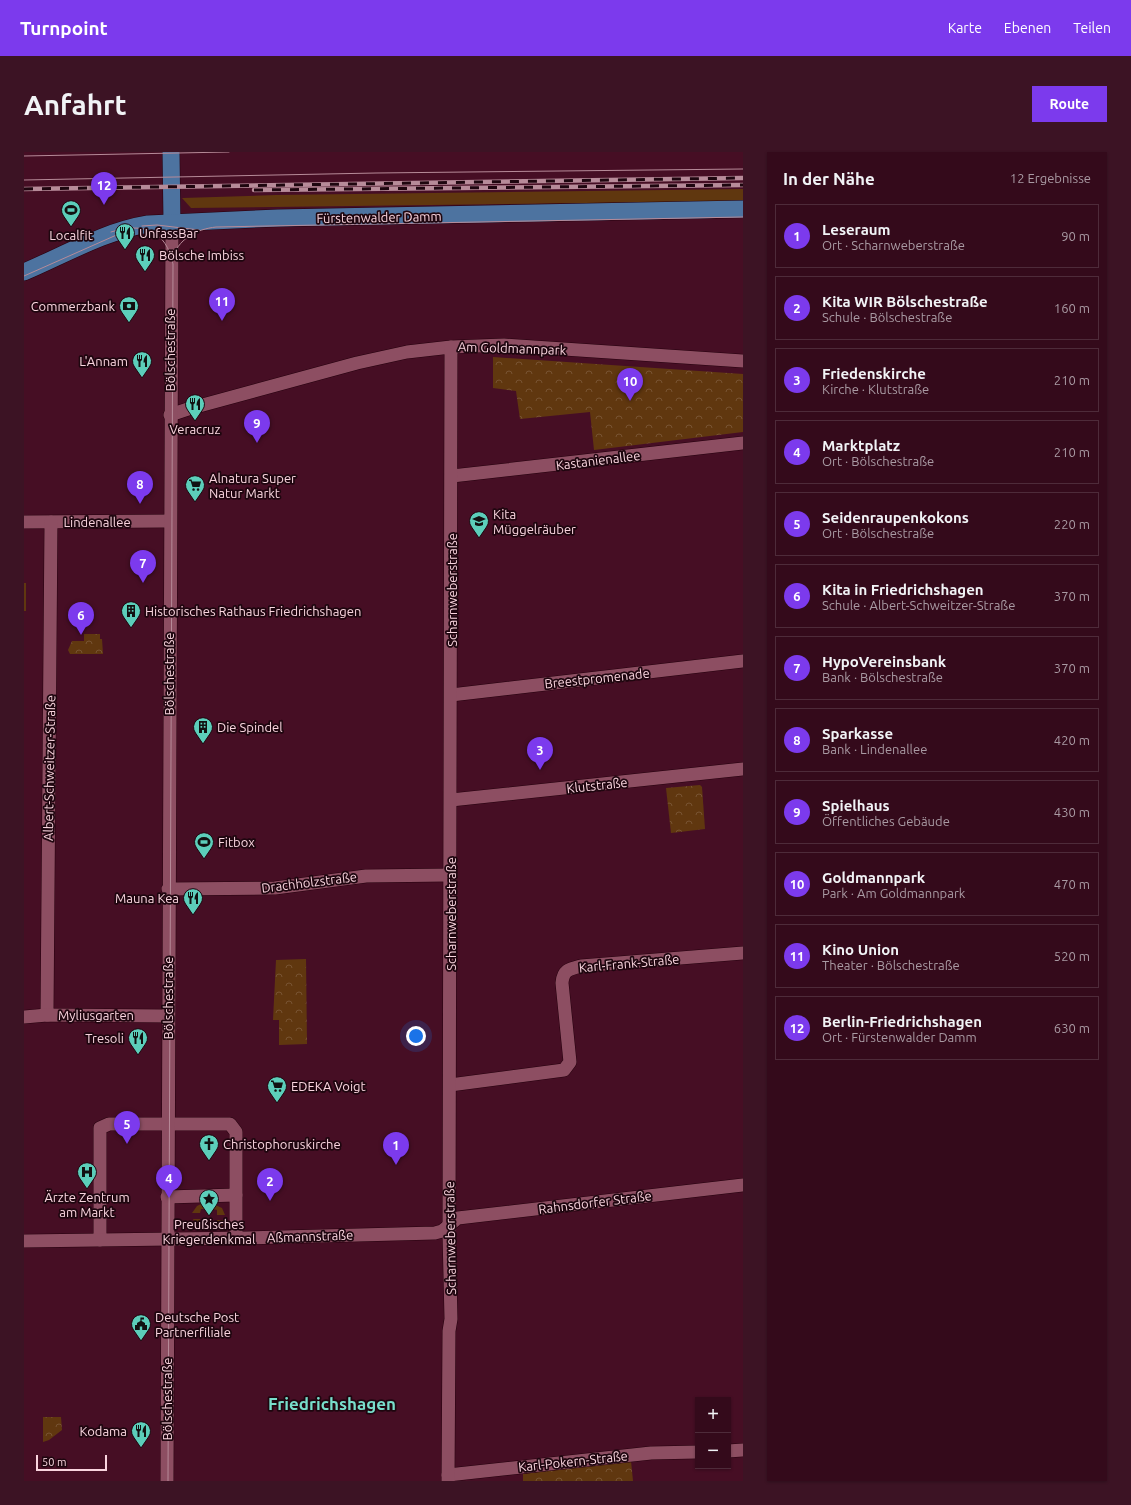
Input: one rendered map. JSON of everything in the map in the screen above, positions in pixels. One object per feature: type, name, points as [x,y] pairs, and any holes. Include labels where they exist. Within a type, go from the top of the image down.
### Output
[{"type":"main road","points":[[172,152],[172,223]]},
{"type":"main road","name":"Fürstenwalder Damm","points":[[24,272],[80,247],[134,226],[278,218],[743,209]]},
{"type":"street","name":"Bölschestraße","points":[[167,1481],[167,1124],[172,223]]},
{"type":"street","name":"Am Goldmannpark","points":[[170,416],[188,409],[357,363],[407,352],[451,346],[504,345],[743,361]]},
{"type":"street","name":"Scharnweberstraße","points":[[448,1478],[449,1331],[451,1319],[451,346]]},
{"type":"street","name":"Kastanienallee","points":[[452,476],[743,444]]},
{"type":"street","name":"Lindenallee","points":[[24,522],[170,521]]},
{"type":"street","name":"Albert-Schweitzer-Straße","points":[[47,1015],[50,522]]},
{"type":"street","name":"Breestpromenade","points":[[451,694],[743,661]]},
{"type":"street","name":"Klutstraße","points":[[451,800],[743,769]]},
{"type":"street","name":"Drachholzstraße","points":[[168,889],[275,888],[384,875],[451,875]]},
{"type":"street","name":"Karl-Frank-Straße","points":[[450,1085],[564,1070],[568,1067],[570,1062],[562,983],[562,974],[567,970],[581,966],[743,953]]},
{"type":"street","name":"Myliusgarten","points":[[24,1017],[47,1015],[168,1016]]},
{"type":"street","points":[[100,1240],[100,1128],[109,1124],[230,1124],[236,1132],[236,1237]]},
{"type":"street","name":"Rahnsdorfer Straße","points":[[450,1226],[458,1218],[743,1185]]},
{"type":"street","points":[[167,1197],[236,1195]]},
{"type":"street","name":"Aßmannstraße","points":[[24,1241],[435,1233],[450,1226]]},
{"type":"street","points":[[731,1451],[743,1450]]},
{"type":"street","name":"Karl-Pokern-Straße","points":[[448,1478],[651,1453],[695,1452]]},
{"type":"green space","points":[[743,189],[743,201],[191,208],[182,198],[276,195]]},
{"type":"green space","points":[[493,357],[743,374],[743,432],[594,450],[590,412],[520,419],[516,391],[493,388]]},
{"type":"green space","points":[[24,583],[26,583],[26,611],[24,611]]},
{"type":"green space","points":[[84,634],[100,634],[100,639],[102,639],[103,654],[70,654],[68,650],[72,641],[84,641]]},
{"type":"green space","points":[[700,785],[702,787],[705,829],[671,833],[666,788]]},
{"type":"green space","points":[[306,959],[307,1044],[279,1045],[279,1020],[273,1020],[276,960]]},
{"type":"green space","points":[[205,1204],[205,1209],[201,1209],[200,1213],[192,1213],[197,1206]]},
{"type":"green space","points":[[213,1204],[222,1208],[225,1215],[217,1215],[217,1210],[213,1209]]},
{"type":"green space","points":[[193,1219],[200,1219],[200,1224],[205,1224],[205,1230],[196,1226]]},
{"type":"green space","points":[[217,1220],[225,1220],[221,1227],[213,1230],[213,1224],[217,1224]]},
{"type":"green space","points":[[43,1417],[61,1417],[62,1430],[49,1440],[43,1442]]},
{"type":"green space","points":[[631,1461],[633,1481],[523,1481],[523,1474]]},
{"type":"tram line","points":[[24,156],[229,152]]},
{"type":"tram line","points":[[24,180],[376,173],[743,169]]},
{"type":"tram line","points":[[172,260],[178,246],[189,236],[202,230],[216,227],[743,217]]},
{"type":"tram line","points":[[142,226],[157,225],[199,230]]},
{"type":"tram line","points":[[111,232],[133,228],[143,229],[159,236],[170,252],[173,264],[168,1481]]},
{"type":"tram line","points":[[24,276],[121,233]]},
{"type":"railway","points":[[24,189],[743,178]]},
{"type":"railway","points":[[254,190],[743,185]]},
{"type":"place","name":"Berlin-Friedrichshagen","points":[[104,205]]},
{"type":"place","name":"Localfit","points":[[71,227]]},
{"type":"place","name":"UnfassBar","points":[[125,250]]},
{"type":"place","name":"Bölsche Imbiss","points":[[145,272]]},
{"type":"place","name":"Kino Union","points":[[222,321]]},
{"type":"place","name":"Commerzbank","points":[[129,323]]},
{"type":"place","name":"L'Annam","points":[[142,378]]},
{"type":"place","name":"Goldmannpark","points":[[630,401]]},
{"type":"place","name":"Veracruz","points":[[195,421]]},
{"type":"place","name":"Spielhaus","points":[[257,443]]},
{"type":"place","name":"Alnatura Super Natur Markt","points":[[195,502]]},
{"type":"place","name":"Sparkasse","points":[[140,504]]},
{"type":"place","name":"Kita Müggelräuber","points":[[479,538]]},
{"type":"place","name":"HypoVereinsbank","points":[[143,583]]},
{"type":"place","name":"Historisches Rathaus Friedrichshagen","points":[[131,628]]},
{"type":"place","name":"Kita in Friedrichshagen","points":[[81,635]]},
{"type":"place","name":"Die Spindel","points":[[203,744]]},
{"type":"place","name":"Friedenskirche","points":[[540,770]]},
{"type":"place","name":"Fitbox","points":[[204,859]]},
{"type":"place","name":"Mauna Kea","points":[[193,915]]},
{"type":"place","name":"Tresoli","points":[[138,1055]]},
{"type":"place","name":"EDEKA Voigt","points":[[277,1103]]},
{"type":"place","name":"Seidenraupenkokons","points":[[127,1144]]},
{"type":"place","name":"Christophoruskirche","points":[[209,1161]]},
{"type":"place","name":"Leseraum","points":[[396,1165]]},
{"type":"place","name":"Ärzte Zentrum am Markt","points":[[87,1189]]},
{"type":"place","name":"Marktplatz","points":[[169,1198]]},
{"type":"place","name":"Kita WIR Bölschestraße","points":[[270,1201]]},
{"type":"place","name":"Preußisches Kriegerdenkmal","points":[[209,1216]]},
{"type":"place","name":"Deutsche Post Partnerfiliale","points":[[141,1341]]},
{"type":"place","name":"Kodama","points":[[141,1448]]},
{"type":"district","name":"Friedrichshagen","points":[[332,1404]]}]
